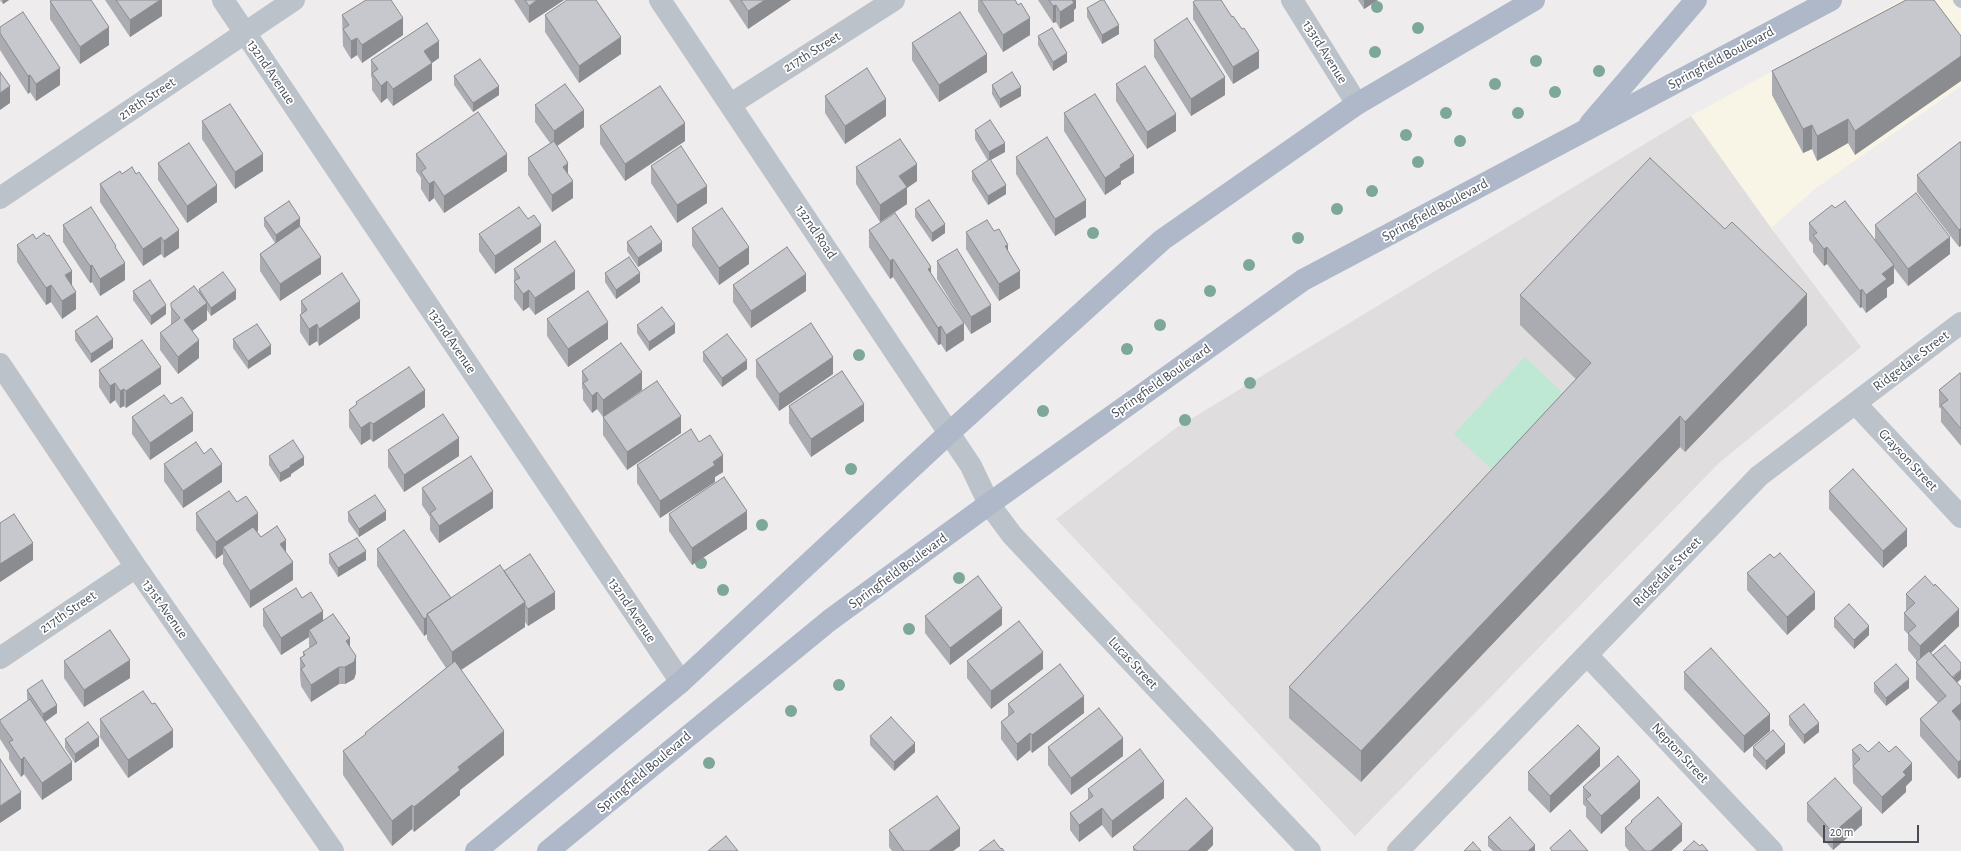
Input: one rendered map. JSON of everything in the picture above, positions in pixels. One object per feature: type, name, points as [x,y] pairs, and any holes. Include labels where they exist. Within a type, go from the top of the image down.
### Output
[{"type":"main road","points":[[476,851],[681,682],[949,433],[1162,240],[1357,104],[1534,0]]},
{"type":"main road","points":[[1583,132],[1696,0]]},
{"type":"main road","name":"Springfield Boulevard","points":[[548,851],[830,620],[989,504],[1303,280],[1831,0]]},
{"type":"street","name":"132nd Avenue","points":[[223,0],[681,682]]},
{"type":"street","name":"218th Street","points":[[0,198],[244,32],[294,0]]},
{"type":"street","name":"132nd Road","points":[[660,0],[731,104],[971,466]]},
{"type":"street","name":"217th Street","points":[[731,104],[894,0]]},
{"type":"street","name":"133rd Avenue","points":[[1292,0],[1357,104]]},
{"type":"street","name":"Ridgedale Street","points":[[1398,851],[1759,476],[1961,323]]},
{"type":"street","name":"131st Avenue","points":[[0,364],[136,566],[333,851]]},
{"type":"street","name":"Grayson Street","points":[[1855,403],[1961,517]]},
{"type":"street","name":"Lucas Street","points":[[971,466],[989,504],[1012,535],[1310,851]]},
{"type":"street","name":"217th Street","points":[[0,658],[136,566]]},
{"type":"street","name":"Nepton Street","points":[[1587,655],[1772,851]]},
{"type":"shaded area","points":[[1901,0],[1961,0],[1961,86],[1816,188],[1771,228],[1691,116]]},
{"type":"shaded area","points":[[1691,116],[1771,228],[1861,347],[1719,463],[1355,836],[1056,519],[1176,428]]},
{"type":"green space","points":[[1525,357],[1570,400],[1499,476],[1454,434]]},
{"type":"building","points":[[91,0],[109,27],[80,47],[50,1]]},
{"type":"building","points":[[116,0],[160,0],[130,20]]},
{"type":"building","points":[[366,0],[391,0],[403,18],[362,45],[357,38],[351,41],[343,29],[349,25],[342,15]]},
{"type":"building","points":[[525,0],[537,0],[529,6]]},
{"type":"building","points":[[567,0],[596,0],[621,37],[579,66],[545,15]]},
{"type":"building","points":[[741,0],[765,0],[748,11]]},
{"type":"building","points":[[981,0],[1015,0],[1018,5],[1021,3],[1030,18],[1003,35]]},
{"type":"building","points":[[1049,0],[1072,0],[1074,3],[1060,12],[1056,5],[1053,6]]},
{"type":"building","points":[[1101,0],[1104,0],[1119,25],[1102,35],[1087,8]]},
{"type":"building","points":[[1196,0],[1221,0],[1232,17],[1233,16],[1242,29],[1244,28],[1259,51],[1233,67],[1193,2]]},
{"type":"building","points":[[1906,0],[1934,0],[1961,36],[1961,56],[1855,131],[1848,119],[1817,136],[1812,125],[1803,129],[1772,71]]},
{"type":"building","points":[[23,12],[60,68],[36,84],[30,75],[28,76],[0,33],[0,27]]},
{"type":"building","points":[[960,12],[987,54],[939,85],[912,43]]},
{"type":"building","points":[[1187,18],[1225,77],[1191,99],[1154,40]]},
{"type":"building","points":[[427,23],[439,41],[424,51],[432,63],[393,89],[387,81],[381,86],[372,73],[378,69],[371,60]]},
{"type":"building","points":[[1052,28],[1067,53],[1053,62],[1038,36]]},
{"type":"building","points":[[480,59],[499,86],[473,103],[454,76]]},
{"type":"building","points":[[1145,66],[1176,114],[1147,132],[1116,84]]},
{"type":"building","points":[[867,68],[886,99],[845,126],[825,96]]},
{"type":"building","points":[[0,72],[10,86],[0,93]]},
{"type":"building","points":[[1012,72],[1021,87],[1000,99],[992,85]]},
{"type":"building","points":[[565,84],[584,110],[554,131],[535,105]]},
{"type":"building","points":[[660,86],[685,123],[625,164],[600,126]]},
{"type":"building","points":[[1095,94],[1134,156],[1120,165],[1121,167],[1105,178],[1064,113]]},
{"type":"building","points":[[230,104],[263,154],[235,172],[202,121]]},
{"type":"building","points":[[478,112],[507,154],[444,196],[434,181],[429,184],[421,172],[426,168],[416,154]]},
{"type":"building","points":[[990,120],[1005,143],[989,152],[975,130]]},
{"type":"building","points":[[1047,137],[1086,200],[1055,219],[1016,157]]},
{"type":"building","points":[[900,139],[917,164],[899,176],[907,187],[880,205],[856,167]]},
{"type":"building","points":[[554,141],[568,163],[563,167],[573,181],[552,195],[528,158]]},
{"type":"building","points":[[1960,142],[1961,228],[1959,230],[1917,175]]},
{"type":"building","points":[[189,143],[217,185],[187,206],[158,163]]},
{"type":"building","points":[[681,146],[707,186],[677,205],[651,166]]},
{"type":"building","points":[[1650,158],[1725,229],[1732,222],[1807,294],[1685,422],[1680,416],[1361,751],[1289,687],[1591,363],[1520,295]]},
{"type":"building","points":[[990,159],[1006,185],[988,196],[972,171]]},
{"type":"building","points":[[132,167],[136,174],[139,172],[179,230],[164,241],[161,237],[143,249],[100,184],[120,171],[122,174]]},
{"type":"building","points":[[1916,193],[1950,237],[1908,269],[1875,225]]},
{"type":"building","points":[[929,200],[945,224],[932,233],[915,209]]},
{"type":"building","points":[[289,201],[300,218],[276,235],[264,218]]},
{"type":"building","points":[[1845,201],[1894,265],[1882,274],[1887,279],[1866,295],[1862,289],[1860,291],[1827,247],[1824,249],[1813,235],[1817,233],[1809,223],[1832,205],[1835,208]]},
{"type":"building","points":[[91,207],[125,263],[100,279],[92,265],[90,266],[63,225]]},
{"type":"building","points":[[519,207],[528,219],[534,215],[541,225],[495,256],[479,234]]},
{"type":"building","points":[[722,208],[749,247],[719,268],[692,228]]},
{"type":"building","points":[[895,213],[931,267],[928,269],[964,323],[946,335],[941,326],[938,328],[893,259],[890,261],[869,230]]},
{"type":"building","points":[[987,220],[994,231],[999,229],[1008,245],[1005,246],[1020,271],[999,284],[966,232]]},
{"type":"building","points":[[300,226],[321,257],[280,284],[260,254]]},
{"type":"building","points":[[651,226],[662,242],[638,258],[627,242]]},
{"type":"building","points":[[44,233],[47,236],[49,235],[72,271],[65,275],[76,292],[62,301],[51,285],[46,288],[17,245],[33,234],[36,239]]},
{"type":"building","points":[[555,241],[575,271],[535,298],[529,290],[523,294],[514,281],[520,278],[514,269]]},
{"type":"building","points":[[787,247],[806,274],[751,311],[733,285]]},
{"type":"building","points":[[957,249],[991,305],[971,317],[937,261]]},
{"type":"building","points":[[629,257],[640,273],[616,290],[605,273]]},
{"type":"building","points":[[223,272],[236,290],[211,308],[199,289]]},
{"type":"building","points":[[342,273],[360,301],[319,329],[317,324],[309,329],[300,315],[307,310],[301,301]]},
{"type":"building","points":[[150,280],[166,305],[151,316],[133,291]]},
{"type":"building","points":[[194,286],[207,303],[184,320],[199,340],[178,357],[160,333],[180,318],[171,307],[171,303]]},
{"type":"building","points":[[588,291],[608,322],[568,349],[547,319]]},
{"type":"building","points":[[662,307],[675,324],[649,342],[637,325]]},
{"type":"building","points":[[97,316],[113,339],[91,354],[75,331]]},
{"type":"building","points":[[811,323],[833,357],[779,394],[756,360]]},
{"type":"building","points":[[257,324],[271,345],[248,361],[233,339]]},
{"type":"building","points":[[727,334],[747,360],[722,378],[703,352]]},
{"type":"building","points":[[142,340],[161,367],[126,391],[124,389],[120,391],[115,383],[110,386],[99,370]]},
{"type":"building","points":[[621,343],[642,372],[603,400],[597,392],[592,396],[583,383],[588,380],[582,371]]},
{"type":"building","points":[[409,367],[425,390],[373,424],[370,422],[361,428],[349,410],[357,404],[356,402]]},
{"type":"building","points":[[842,371],[864,404],[811,439],[789,406]]},
{"type":"building","points":[[1960,373],[1961,429],[1941,405],[1948,400],[1939,390]]},
{"type":"building","points":[[657,381],[681,416],[627,452],[603,417]]},
{"type":"building","points":[[164,395],[171,404],[182,397],[193,413],[150,443],[132,417]]},
{"type":"building","points":[[443,414],[459,438],[404,475],[388,450]]},
{"type":"building","points":[[691,429],[699,442],[710,435],[723,455],[713,462],[715,465],[660,501],[637,465]]},
{"type":"building","points":[[293,440],[304,457],[280,473],[269,456]]},
{"type":"building","points":[[196,442],[204,454],[211,448],[222,464],[183,491],[164,464]]},
{"type":"building","points":[[471,456],[493,491],[439,526],[430,513],[436,509],[422,488]]},
{"type":"building","points":[[1853,469],[1907,529],[1883,551],[1829,491]]},
{"type":"building","points":[[724,477],[747,511],[692,548],[669,514]]},
{"type":"building","points":[[229,491],[237,502],[246,496],[258,513],[216,542],[196,513]]},
{"type":"building","points":[[375,495],[386,511],[359,529],[348,512]]},
{"type":"building","points":[[14,514],[33,543],[0,564],[0,523]]},
{"type":"building","points":[[277,526],[286,540],[280,544],[293,562],[250,591],[223,547],[253,527],[261,537]]},
{"type":"building","points":[[404,530],[451,598],[427,614],[427,617],[424,619],[377,549]]},
{"type":"building","points":[[357,538],[366,551],[338,568],[329,554]]},
{"type":"building","points":[[1780,553],[1815,592],[1787,617],[1747,573],[1770,554],[1774,558]]},
{"type":"building","points":[[530,554],[555,592],[528,609],[525,602],[504,571]]},
{"type":"building","points":[[500,565],[525,602],[452,652],[427,614]]},
{"type":"building","points":[[978,576],[1002,608],[950,648],[925,616]]},
{"type":"building","points":[[1925,576],[1934,586],[1935,584],[1959,609],[1920,646],[1908,633],[1916,626],[1904,613],[1915,603],[1906,594]]},
{"type":"building","points":[[296,588],[302,598],[311,592],[323,611],[281,638],[263,609]]},
{"type":"building","points":[[1849,604],[1869,626],[1854,640],[1834,618]]},
{"type":"building","points":[[333,614],[350,638],[346,641],[356,656],[354,662],[345,667],[339,667],[311,685],[301,669],[305,666],[300,658],[305,655],[303,652],[317,643],[309,630]]},
{"type":"building","points":[[1019,621],[1043,652],[991,691],[967,661]]},
{"type":"building","points":[[110,630],[130,660],[84,690],[64,661]]},
{"type":"building","points":[[1945,645],[1961,663],[1961,670],[1952,677],[1933,655]]},
{"type":"building","points":[[1711,648],[1770,714],[1744,736],[1684,672]]},
{"type":"building","points":[[1929,651],[1961,687],[1961,703],[1952,711],[1961,722],[1961,760],[1958,762],[1920,719],[1946,696],[1916,662]]},
{"type":"building","points":[[455,661],[504,731],[458,767],[460,770],[414,807],[412,805],[392,821],[343,751]]},
{"type":"building","points":[[1060,664],[1084,696],[1032,735],[1030,733],[1017,744],[1001,722],[1014,712],[1008,704]]},
{"type":"building","points":[[1896,664],[1909,679],[1886,698],[1874,683]]},
{"type":"building","points":[[42,680],[57,705],[43,714],[27,690]]},
{"type":"building","points":[[143,691],[152,704],[155,703],[173,730],[128,760],[100,719]]},
{"type":"building","points":[[30,699],[72,762],[42,783],[24,757],[21,760],[9,742],[13,740],[0,722],[0,720]]},
{"type":"building","points":[[1804,704],[1819,723],[1804,735],[1789,716]]},
{"type":"building","points":[[1099,708],[1123,738],[1071,778],[1048,747]]},
{"type":"building","points":[[891,717],[915,743],[894,762],[870,736]]},
{"type":"building","points":[[88,722],[99,737],[75,754],[65,739]]},
{"type":"building","points":[[1578,725],[1600,748],[1550,796],[1528,772]]},
{"type":"building","points":[[1773,730],[1785,744],[1766,761],[1753,747]]},
{"type":"building","points":[[1879,742],[1889,752],[1896,746],[1912,763],[1903,772],[1906,775],[1882,797],[1853,766],[1860,759],[1852,750],[1860,744],[1868,752]]},
{"type":"building","points":[[1140,749],[1164,781],[1112,821],[1102,808],[1079,825],[1070,813],[1093,796],[1088,789]]},
{"type":"building","points":[[1618,756],[1640,781],[1601,816],[1586,799],[1591,795],[1583,787]]},
{"type":"building","points":[[0,759],[21,792],[0,806]]},
{"type":"building","points":[[1835,778],[1862,808],[1833,833],[1807,803]]},
{"type":"building","points":[[937,796],[960,828],[929,851],[904,851],[889,830]]},
{"type":"building","points":[[1658,797],[1682,824],[1651,851],[1645,851],[1625,828]]},
{"type":"building","points":[[1186,798],[1213,828],[1188,851],[1137,851],[1133,847]]},
{"type":"building","points":[[1510,817],[1535,845],[1528,851],[1502,851],[1488,837]]},
{"type":"building","points":[[1570,830],[1588,851],[1552,851],[1550,848]]},
{"type":"building","points":[[726,836],[738,851],[708,851]]},
{"type":"building","points":[[994,840],[1004,851],[979,851]]},
{"type":"building","points":[[1694,841],[1700,846],[1702,844],[1708,851],[1683,851]]},
{"type":"building","points":[[1473,842],[1481,851],[1464,851]]}]
